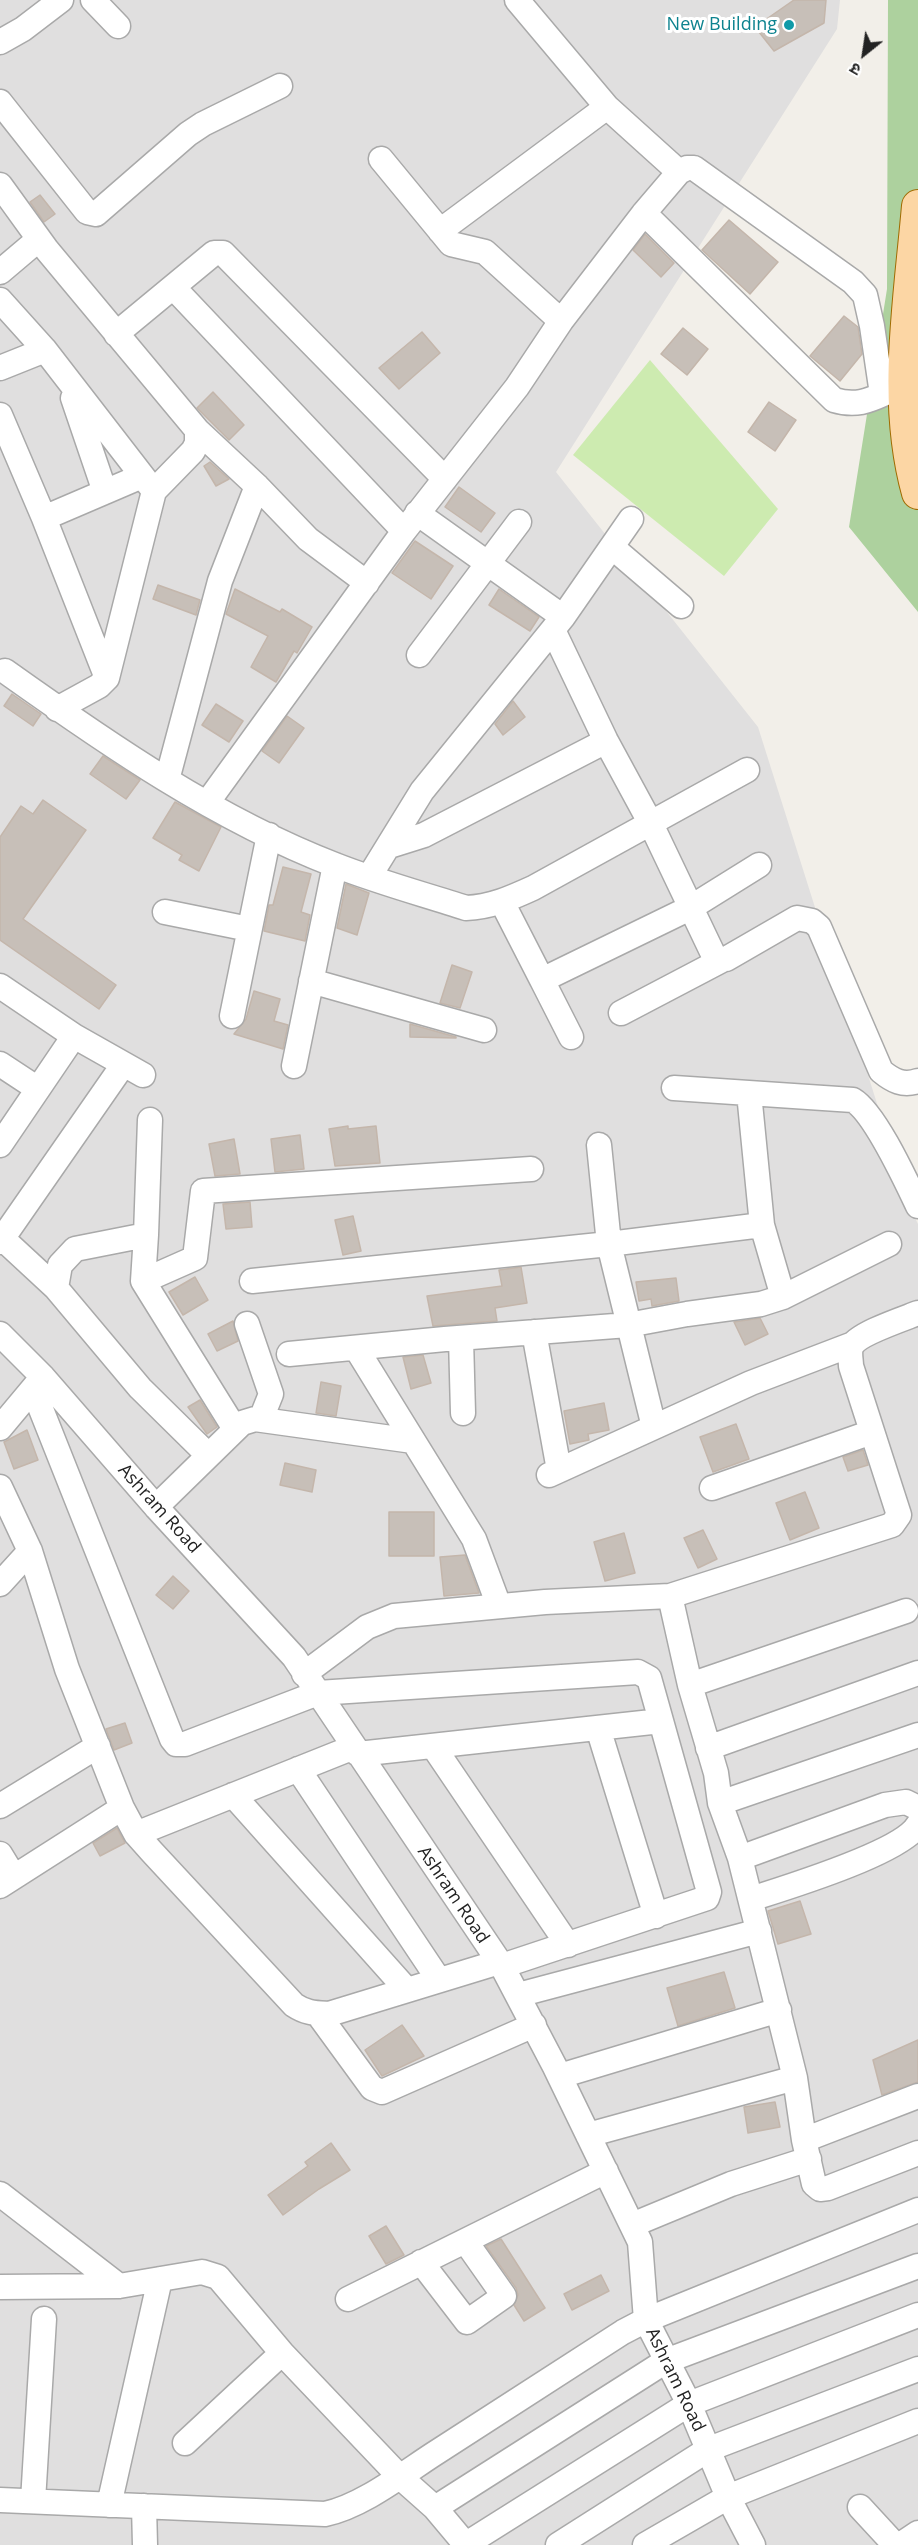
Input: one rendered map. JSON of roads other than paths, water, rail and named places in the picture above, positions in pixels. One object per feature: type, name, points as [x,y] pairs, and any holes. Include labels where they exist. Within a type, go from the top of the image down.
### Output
[{"type":"main road","points":[[918,206],[893,389],[906,429],[918,494]]},
{"type":"street","points":[[0,42],[24,29],[61,0]]},
{"type":"street","points":[[93,0],[118,26]]},
{"type":"street","points":[[518,0],[607,107],[679,172]]},
{"type":"street","points":[[0,102],[87,212],[96,214],[188,134],[203,124],[280,86]]},
{"type":"street","points":[[440,231],[607,107]]},
{"type":"street","points":[[381,159],[454,246],[485,252],[561,321]]},
{"type":"street","points":[[207,803],[411,522],[517,387],[561,321],[644,213],[679,172],[687,168],[694,168],[859,288],[865,295],[872,326],[893,389],[860,404],[847,404],[834,400],[644,213]]},
{"type":"street","points":[[0,185],[39,239],[197,430],[257,486],[308,539],[367,583]]},
{"type":"street","points":[[0,272],[39,239]]},
{"type":"street","points":[[116,334],[214,253],[227,255],[445,479]]},
{"type":"street","points":[[173,287],[411,522],[488,563],[558,624],[606,741],[651,824],[714,956],[722,960]]},
{"type":"street","points":[[0,300],[45,350],[148,484],[107,678],[99,686],[57,709]]},
{"type":"street","points":[[0,368],[45,350]]},
{"type":"street","points":[[66,378],[105,492]]},
{"type":"street","points":[[0,415],[44,518],[107,678]]},
{"type":"street","points":[[44,518],[105,492],[148,484],[193,451],[197,443],[197,430]]},
{"type":"street","points":[[167,780],[220,581],[257,486]]},
{"type":"street","points":[[369,877],[422,791],[558,624],[631,519]]},
{"type":"street","points":[[419,655],[519,522]]},
{"type":"street","points":[[612,548],[681,606]]},
{"type":"street","points":[[2,670],[94,735],[207,803],[269,835],[335,865],[466,908],[484,907],[502,902],[533,888],[747,770]]},
{"type":"street","points":[[388,846],[424,835],[606,741]]},
{"type":"street","points":[[231,1016],[269,835]]},
{"type":"street","points":[[294,1066],[335,865]]},
{"type":"street","points":[[542,980],[690,908],[759,865]]},
{"type":"street","points":[[502,902],[571,1036]]},
{"type":"street","points":[[165,912],[249,929]]},
{"type":"street","points":[[621,1013],[797,918],[812,921],[819,927],[881,1071],[899,1083],[910,1084],[918,1081]]},
{"type":"street","points":[[311,981],[484,1030]]},
{"type":"street","points":[[0,986],[74,1036],[133,1070],[1,1241],[56,1288],[140,1388],[208,1455]]},
{"type":"street","points":[[0,1145],[74,1036]]},
{"type":"street","points":[[0,1064],[38,1089]]},
{"type":"street","points":[[853,1100],[881,1071]]},
{"type":"street","points":[[674,1088],[853,1100],[864,1108],[901,1171],[918,1206]]},
{"type":"street","points":[[748,1093],[762,1225],[783,1297]]},
{"type":"street","points":[[150,1120],[143,1281],[235,1429]]},
{"type":"street","points":[[599,1145],[609,1244],[654,1427]]},
{"type":"street","points":[[143,1281],[195,1257],[203,1191],[531,1169]]},
{"type":"street","points":[[252,1281],[609,1244],[762,1225]]},
{"type":"street","points":[[56,1288],[60,1265],[75,1249],[146,1235]]},
{"type":"street","points":[[289,1354],[628,1325],[761,1304],[783,1297],[890,1244]]},
{"type":"street","points":[[534,1332],[554,1473],[751,1383],[853,1344],[861,1338],[918,1312]]},
{"type":"street","points":[[247,1324],[271,1394],[261,1419]]},
{"type":"street","name":"Ashram Road","points":[[0,1334],[38,1383],[294,1657],[500,1964],[560,2076],[640,2242],[646,2320],[710,2449],[745,2542]]},
{"type":"street","points":[[461,1338],[463,1413]]},
{"type":"street","points":[[0,1428],[38,1383],[172,1739],[176,1744],[185,1744],[311,1683],[367,1627],[380,1620],[394,1616],[499,1606],[670,1596],[892,1525],[898,1515],[851,1366],[850,1351],[853,1344]]},
{"type":"street","points":[[356,1348],[474,1539],[499,1606]]},
{"type":"street","points":[[156,1507],[242,1423],[261,1419],[413,1441]]},
{"type":"street","points":[[712,1488],[872,1432]]},
{"type":"street","points":[[0,1487],[30,1551],[67,1670],[122,1808],[136,1834],[294,2005],[311,2013],[329,2014],[439,1980],[568,1945],[706,1898],[709,1892],[649,1678],[645,1674],[638,1672],[311,1683]]},
{"type":"street","points":[[0,1584],[30,1551]]},
{"type":"street","points":[[670,1596],[690,1685],[716,1773],[720,1803],[740,1858],[779,2010],[795,2078],[814,2184],[820,2189],[828,2188],[918,2153]]},
{"type":"street","points":[[690,1685],[906,1611]]},
{"type":"street","points":[[708,1748],[918,1673]]},
{"type":"street","points":[[136,1834],[298,1769],[356,1750],[433,1746],[661,1721]]},
{"type":"street","points":[[598,1728],[656,1916]]},
{"type":"street","points":[[720,1803],[918,1735]]},
{"type":"street","points":[[0,1806],[98,1746]]},
{"type":"street","points":[[433,1746],[568,1945]]},
{"type":"street","points":[[298,1769],[439,1980]]},
{"type":"street","points":[[233,1795],[407,1990]]},
{"type":"street","points":[[740,1858],[885,1804],[906,1802],[918,1808]]},
{"type":"street","points":[[0,1854],[7,1881],[122,1808]]},
{"type":"street","points":[[751,1899],[824,1875],[899,1843],[918,1825]]},
{"type":"street","points":[[518,1995],[759,1930]]},
{"type":"street","points":[[560,2076],[779,2010]]},
{"type":"street","points":[[318,2013],[372,2088],[382,2092],[534,2025]]},
{"type":"street","points":[[588,2135],[795,2078]]},
{"type":"street","points":[[632,2225],[731,2184],[918,2096]]},
{"type":"street","points":[[348,2299],[606,2171]]},
{"type":"street","points":[[0,2194],[119,2286]]},
{"type":"street","points":[[0,2500],[325,2514],[352,2505],[646,2320],[918,2210]]},
{"type":"street","points":[[421,2262],[467,2322],[504,2296],[466,2242]]},
{"type":"street","points":[[435,2508],[666,2361],[918,2266]]},
{"type":"street","points":[[0,2287],[119,2286],[202,2272],[218,2277],[282,2353],[399,2476],[435,2508],[466,2545],[689,2404],[918,2315]]},
{"type":"street","points":[[109,2505],[160,2279]]},
{"type":"street","points":[[33,2501],[44,2319]]},
{"type":"street","points":[[185,2443],[282,2353]]},
{"type":"street","points":[[558,2545],[710,2449],[918,2369]]},
{"type":"street","points":[[645,2545],[728,2497],[918,2421]]},
{"type":"street","points":[[144,2506],[145,2545]]},
{"type":"street","points":[[860,2507],[895,2545]]},
{"type":"street","points":[[900,2545],[918,2533]]},
{"type":"place","name":"New Building","points":[[789,25]]}]
